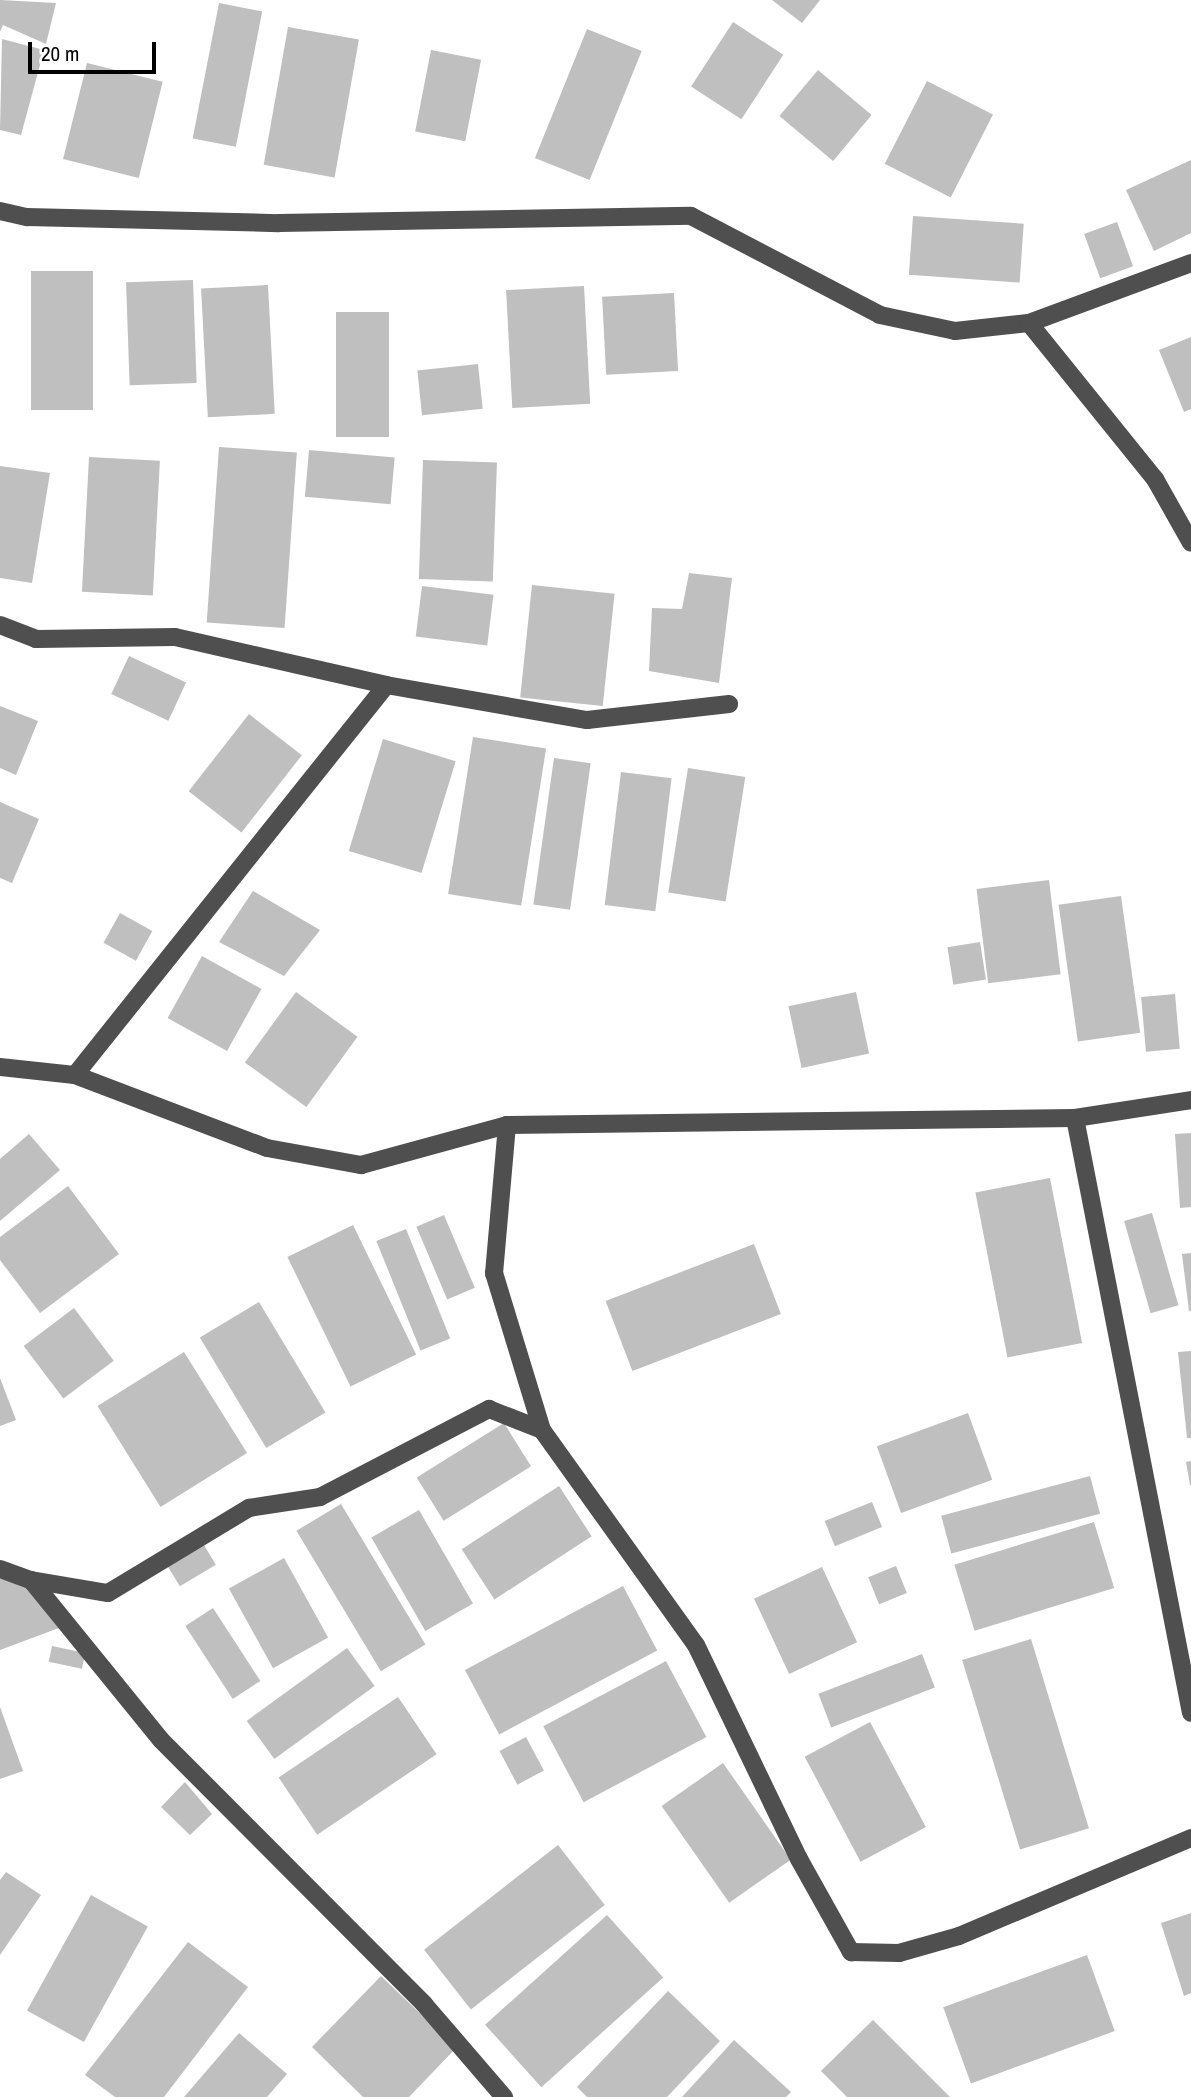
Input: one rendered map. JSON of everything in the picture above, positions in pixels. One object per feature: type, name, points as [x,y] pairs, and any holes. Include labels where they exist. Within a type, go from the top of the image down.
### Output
[{"type":"street","points":[[0,211],[27,217],[279,223],[691,216],[880,315],[955,331],[1029,323],[1191,262]]},
{"type":"street","points":[[1029,323],[1155,479],[1191,543]]},
{"type":"street","points":[[0,625],[36,639],[175,637],[386,685],[587,720],[729,704]]},
{"type":"street","points":[[75,1075],[386,685]]},
{"type":"street","points":[[0,1066],[75,1075],[267,1148],[361,1165],[507,1125],[1075,1118],[1191,1100]]},
{"type":"street","points":[[1075,1118],[1191,1713]]},
{"type":"street","points":[[507,1125],[495,1273],[542,1430],[696,1645],[799,1859],[851,1952],[899,1953],[959,1936],[1191,1838]]},
{"type":"street","points":[[0,1569],[31,1580],[108,1593],[249,1508],[320,1497],[489,1409],[542,1430]]},
{"type":"street","points":[[31,1580],[161,1740],[424,2004],[504,2097]]},
{"type":"building","points":[[0,0],[56,3],[46,44],[3,25],[0,32]]},
{"type":"building","points":[[772,0],[820,0],[802,23]]},
{"type":"building","points":[[219,3],[262,11],[236,147],[193,138]]},
{"type":"building","points":[[733,22],[783,55],[741,119],[691,87]]},
{"type":"building","points":[[288,27],[359,40],[335,177],[264,165]]},
{"type":"building","points":[[587,29],[642,51],[590,180],[535,158]]},
{"type":"building","points":[[2,39],[44,50],[21,135],[0,130]]},
{"type":"building","points":[[431,50],[481,60],[465,141],[415,131]]},
{"type":"building","points":[[87,63],[163,82],[139,178],[63,159]]},
{"type":"building","points":[[818,70],[872,115],[833,161],[779,116]]},
{"type":"building","points":[[927,81],[993,115],[951,197],[885,164]]},
{"type":"building","points":[[1191,160],[1191,233],[1154,251],[1126,190]]},
{"type":"building","points":[[913,216],[1024,224],[1020,283],[909,275]]},
{"type":"building","points":[[1117,222],[1133,266],[1100,278],[1084,234]]},
{"type":"building","points":[[31,271],[93,271],[93,410],[31,410]]},
{"type":"building","points":[[193,280],[197,383],[130,385],[126,282]]},
{"type":"building","points":[[268,285],[275,414],[208,417],[201,289]]},
{"type":"building","points":[[584,286],[590,404],[512,408],[506,290]]},
{"type":"building","points":[[674,293],[678,371],[606,375],[602,297]]},
{"type":"building","points":[[336,312],[389,312],[389,437],[336,437]]},
{"type":"building","points":[[1191,337],[1191,409],[1184,412],[1159,350]]},
{"type":"building","points":[[478,364],[483,409],[422,415],[417,370]]},
{"type":"building","points":[[219,447],[297,452],[285,628],[207,623]]},
{"type":"building","points":[[309,450],[395,457],[391,504],[305,497]]},
{"type":"building","points":[[89,457],[160,461],[153,596],[82,592]]},
{"type":"building","points":[[423,460],[497,463],[493,582],[419,579]]},
{"type":"building","points":[[0,466],[50,473],[32,583],[0,578]]},
{"type":"building","points":[[689,573],[732,578],[719,683],[649,671],[652,608],[682,609]]},
{"type":"building","points":[[532,585],[615,594],[603,706],[520,697]]},
{"type":"building","points":[[422,586],[493,595],[487,645],[416,637]]},
{"type":"building","points":[[129,656],[186,683],[168,721],[111,694]]},
{"type":"building","points":[[0,706],[38,721],[16,775],[0,768]]},
{"type":"building","points":[[249,714],[302,755],[241,832],[189,791]]},
{"type":"building","points":[[473,737],[546,749],[521,906],[448,894]]},
{"type":"building","points":[[383,739],[456,761],[421,873],[349,851]]},
{"type":"building","points":[[554,758],[591,763],[570,910],[533,905]]},
{"type":"building","points":[[688,768],[745,777],[726,902],[668,892]]},
{"type":"building","points":[[621,772],[672,778],[655,911],[605,905]]},
{"type":"building","points":[[0,802],[39,819],[12,883],[0,878]]},
{"type":"building","points":[[1049,880],[1061,974],[988,983],[977,889]]},
{"type":"building","points":[[253,891],[320,930],[284,976],[219,942]]},
{"type":"building","points":[[1121,896],[1140,1033],[1078,1041],[1059,905]]},
{"type":"building","points":[[120,913],[152,931],[136,961],[104,943]]},
{"type":"building","points":[[980,942],[986,980],[953,985],[947,947]]},
{"type":"building","points":[[202,956],[261,989],[227,1051],[168,1018]]},
{"type":"building","points":[[296,992],[357,1037],[306,1107],[245,1062]]},
{"type":"building","points":[[856,992],[869,1054],[802,1068],[789,1006]]},
{"type":"building","points":[[1175,994],[1180,1049],[1146,1052],[1141,997]]},
{"type":"building","points":[[1191,1133],[1191,1207],[1180,1208],[1175,1134]]},
{"type":"building","points":[[29,1134],[60,1170],[0,1221],[0,1159]]},
{"type":"building","points":[[1050,1178],[1082,1343],[1007,1357],[975,1193]]},
{"type":"building","points":[[68,1186],[119,1254],[40,1313],[0,1260],[0,1237]]},
{"type":"building","points":[[1152,1213],[1178,1305],[1151,1313],[1124,1221]]},
{"type":"building","points":[[444,1215],[475,1288],[447,1299],[416,1227]]},
{"type":"building","points":[[353,1225],[416,1354],[351,1386],[287,1257]]},
{"type":"building","points":[[406,1229],[450,1338],[421,1350],[376,1241]]},
{"type":"building","points":[[754,1244],[781,1314],[632,1371],[606,1301]]},
{"type":"building","points":[[1191,1253],[1191,1311],[1189,1311],[1182,1254]]},
{"type":"building","points":[[259,1302],[325,1413],[266,1448],[200,1338]]},
{"type":"building","points":[[74,1308],[114,1361],[63,1399],[24,1346]]},
{"type":"building","points":[[1191,1351],[1191,1438],[1187,1438],[1178,1352]]},
{"type":"building","points":[[184,1352],[247,1453],[161,1507],[97,1406]]},
{"type":"building","points":[[0,1378],[16,1420],[0,1426]]},
{"type":"building","points":[[968,1413],[992,1480],[901,1513],[877,1446]]},
{"type":"building","points":[[504,1423],[531,1466],[444,1521],[417,1478]]},
{"type":"building","points":[[1191,1461],[1191,1485],[1190,1485],[1186,1462]]},
{"type":"building","points":[[1090,1476],[1100,1514],[951,1554],[941,1516]]},
{"type":"building","points":[[559,1486],[592,1536],[494,1599],[462,1549]]},
{"type":"building","points":[[872,1502],[882,1527],[835,1546],[825,1521]]},
{"type":"building","points":[[341,1504],[425,1645],[381,1671],[296,1531]]},
{"type":"building","points":[[419,1510],[473,1604],[425,1631],[371,1538]]},
{"type":"building","points":[[1094,1522],[1114,1588],[975,1631],[954,1565]]},
{"type":"building","points":[[204,1545],[216,1565],[180,1586],[168,1567]]},
{"type":"building","points":[[284,1558],[328,1638],[273,1668],[229,1589]]},
{"type":"building","points":[[896,1566],[907,1593],[879,1604],[868,1577]]},
{"type":"building","points":[[822,1567],[857,1642],[789,1674],[754,1599]]},
{"type":"building","points":[[0,1579],[21,1580],[59,1628],[0,1650]]},
{"type":"building","points":[[623,1586],[657,1650],[499,1734],[465,1670]]},
{"type":"building","points":[[213,1608],[260,1681],[233,1699],[185,1626]]},
{"type":"building","points":[[1031,1639],[1089,1828],[1020,1849],[962,1660]]},
{"type":"building","points":[[52,1646],[85,1653],[82,1669],[49,1662]]},
{"type":"building","points":[[347,1648],[375,1686],[274,1759],[247,1721]]},
{"type":"building","points":[[922,1654],[935,1688],[831,1727],[818,1694]]},
{"type":"building","points":[[666,1661],[706,1737],[584,1802],[543,1726]]},
{"type":"building","points":[[398,1697],[437,1754],[317,1835],[279,1778]]},
{"type":"building","points":[[0,1707],[23,1771],[0,1779]]},
{"type":"building","points":[[870,1722],[926,1827],[861,1862],[805,1757]]},
{"type":"building","points":[[526,1737],[544,1771],[517,1785],[500,1751]]},
{"type":"building","points":[[723,1763],[791,1860],[729,1903],[662,1806]]},
{"type":"building","points":[[185,1782],[212,1814],[190,1835],[161,1807]]},
{"type":"building","points":[[558,1845],[605,1905],[471,2010],[424,1950]]},
{"type":"building","points":[[6,1872],[41,1895],[0,1955],[0,1880]]},
{"type":"building","points":[[91,1895],[148,1927],[84,2042],[27,2010]]},
{"type":"building","points":[[1191,1913],[1191,1993],[1184,1996],[1161,1923]]},
{"type":"building","points":[[607,1915],[663,1977],[541,2087],[485,2025]]},
{"type":"building","points":[[188,1942],[248,1987],[164,2097],[115,2097],[85,2075]]},
{"type":"building","points":[[1087,1955],[1115,2031],[971,2083],[943,2007]]},
{"type":"building","points":[[381,1976],[456,2048],[409,2097],[363,2097],[312,2047]]},
{"type":"building","points":[[668,1991],[720,2041],[667,2097],[587,2097],[577,2087]]},
{"type":"building","points":[[873,2020],[950,2097],[847,2097],[821,2071]]},
{"type":"building","points":[[239,2033],[287,2074],[267,2097],[184,2097]]},
{"type":"building","points":[[734,2040],[791,2092],[786,2097],[682,2097]]}]
